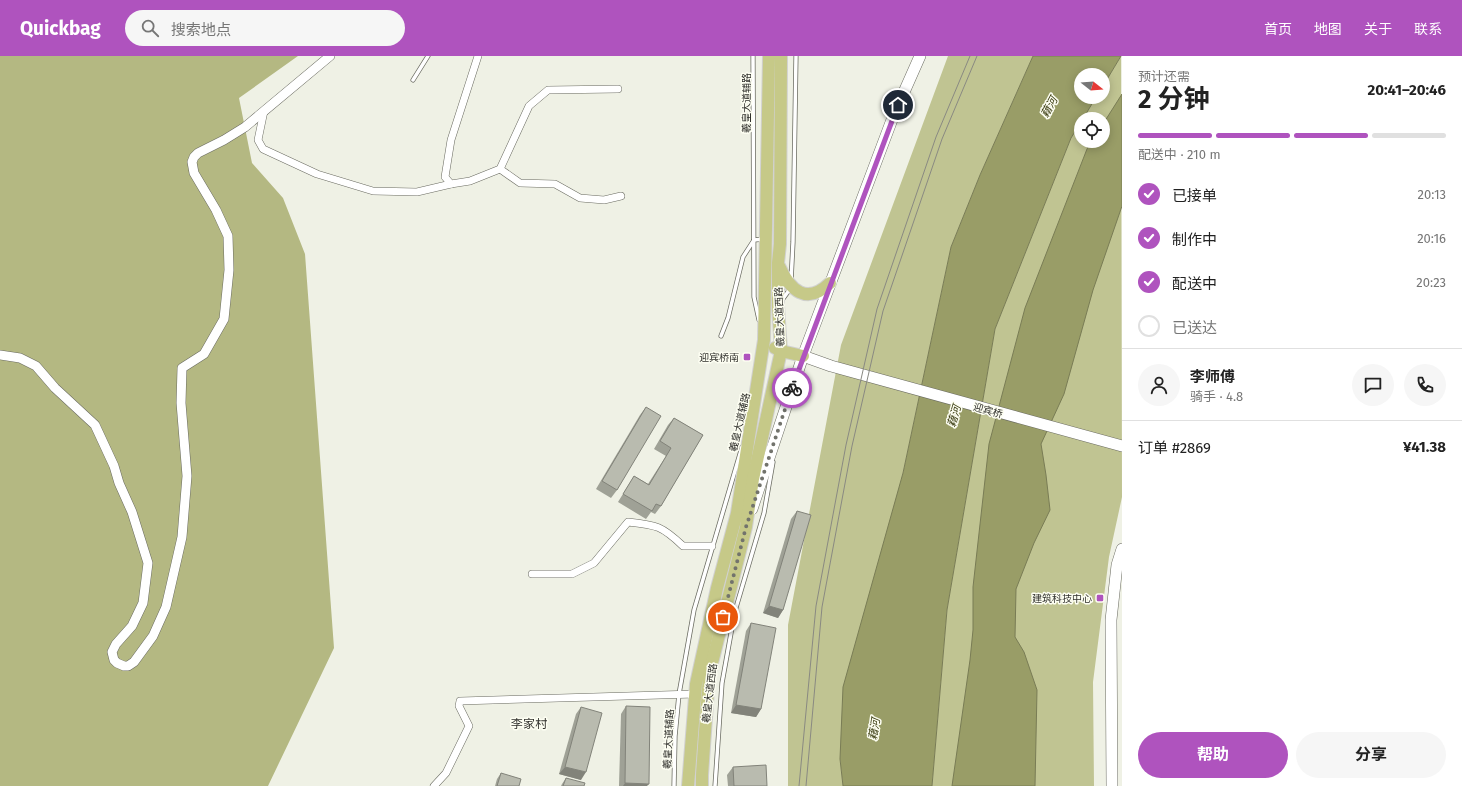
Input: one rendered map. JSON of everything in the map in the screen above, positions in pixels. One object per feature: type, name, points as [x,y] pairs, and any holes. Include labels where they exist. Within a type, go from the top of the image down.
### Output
[{"type":"main road","name":"羲皇大道西路","points":[[688,786],[696,684],[717,588],[737,513],[764,340],[767,239],[769,56]]},
{"type":"main road","name":"羲皇大道西路","points":[[702,786],[709,675],[746,527],[753,479],[781,352],[778,306],[778,263],[780,244],[781,56]]},
{"type":"main road","points":[[746,527],[780,421],[803,356],[893,118],[920,56]]},
{"type":"main road","points":[[778,263],[791,287],[799,292],[807,294],[816,293],[824,289],[830,283]]},
{"type":"main road","points":[[764,340],[781,352],[803,356]]},
{"type":"main road","name":"迎宾桥","points":[[803,356],[831,366],[1122,446]]},
{"type":"main road","points":[[1112,786],[1111,620],[1122,549]]},
{"type":"street","points":[[0,354],[20,358],[36,366],[54,388],[95,425],[114,466],[119,483],[132,512],[148,564],[143,603],[132,626],[113,648],[112,652],[112,656],[117,663],[128,666],[134,662],[153,636],[166,607],[182,537],[188,476],[181,403],[182,368],[204,354],[224,319],[229,270],[228,236],[216,210],[194,172],[192,162],[198,153],[234,133],[264,111],[330,56]]},
{"type":"street","points":[[451,184],[445,177],[451,140],[478,56]]},
{"type":"street","points":[[264,111],[258,140],[263,150],[318,174],[373,191],[417,192],[451,184],[470,182],[500,169],[530,106],[548,90],[618,89]]},
{"type":"street","points":[[500,169],[520,183],[555,184],[580,198],[604,200],[621,196]]},
{"type":"street","points":[[532,574],[572,574],[594,563],[628,522],[652,524],[667,531],[683,546],[712,546]]},
{"type":"street","points":[[434,786],[446,773],[469,726],[460,706],[460,701],[695,694]]},
{"type":"lane","points":[[413,80],[428,56]]},
{"type":"lane","name":"羲皇大道辅路","points":[[674,786],[675,736],[679,694],[694,610],[743,445],[764,340],[754,297],[754,56]]},
{"type":"lane","points":[[778,306],[791,287],[796,56]]},
{"type":"lane","points":[[721,336],[728,318],[743,258],[754,240],[767,239]]},
{"type":"lane","points":[[715,786],[722,683],[736,611],[764,513],[780,421]]},
{"type":"shaded area","points":[[0,56],[298,56],[239,98],[252,163],[283,198],[305,254],[334,648],[268,786],[0,786]]},
{"type":"shaded area","points":[[948,56],[1033,56],[980,175],[951,247],[840,759],[843,786],[788,786],[788,625],[841,345]]},
{"type":"shaded area","points":[[1121,56],[1122,497],[1109,557],[1093,682],[1094,786],[932,786],[947,610],[995,329],[1074,133],[1074,148],[1110,148],[1110,112],[1087,112],[1092,104],[1110,104],[1110,74]]},
{"type":"water","name":"藉河","points":[[1033,56],[1121,56],[1110,74],[1110,68],[1074,68],[1074,104],[1092,104],[1087,112],[1074,112],[1074,133],[995,329],[947,610],[932,786],[843,786],[840,759],[843,687],[903,473],[951,247],[980,175]]},
{"type":"water","points":[[1122,94],[1122,206],[1093,290],[1064,394],[1041,444],[1050,510],[1034,543],[1016,589],[1015,637],[1024,652],[1037,690],[1035,786],[952,786],[970,660],[973,630],[973,587],[989,444],[1025,308],[1087,149],[1110,148],[1110,113]]},
{"type":"building","points":[[646,407],[661,416],[617,490],[602,481]]},
{"type":"building","points":[[674,418],[703,435],[661,506],[656,504],[652,511],[623,494],[634,476],[649,485],[671,448],[660,441]]},
{"type":"building","points":[[797,511],[811,515],[783,610],[769,606]]},
{"type":"building","points":[[751,623],[776,628],[761,709],[736,705]]},
{"type":"building","points":[[626,706],[650,707],[649,784],[625,783]]},
{"type":"building","points":[[581,707],[602,713],[586,772],[565,767]]},
{"type":"building","points":[[766,765],[767,786],[734,786],[733,767]]},
{"type":"building","points":[[501,773],[521,779],[519,786],[497,786]]},
{"type":"building","points":[[566,778],[585,783],[584,786],[563,786]]},
{"type":"tram line","points":[[799,786],[816,606],[846,445],[877,309],[936,137],[970,56]]},
{"type":"tram line","points":[[806,786],[822,607],[852,446],[883,311],[942,139],[977,56]]},
{"type":"way so far","points":[[723,617],[746,527],[792,388]]},
{"type":"place","name":"迎宾桥南","points":[[747,357]]},
{"type":"place","name":"建筑科技中心","points":[[1100,598]]},
{"type":"district","name":"李家村","points":[[529,724]]},
{"type":"route","points":[[792,388],[898,105]]}]
